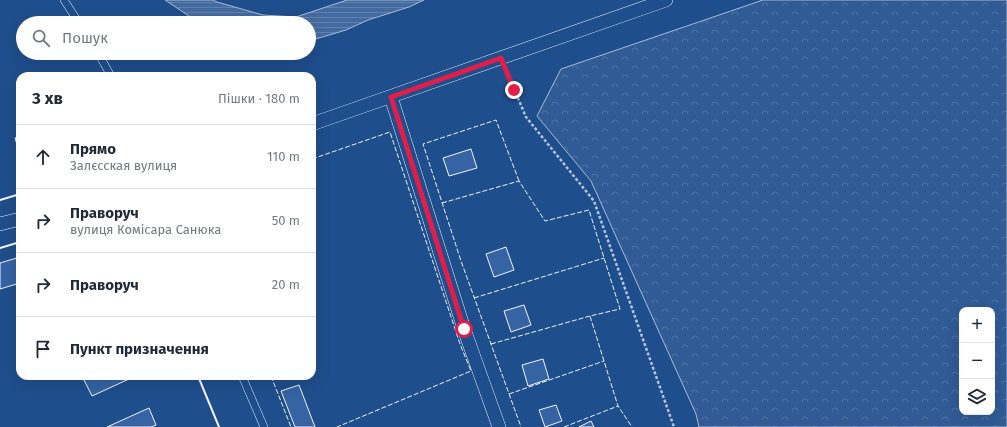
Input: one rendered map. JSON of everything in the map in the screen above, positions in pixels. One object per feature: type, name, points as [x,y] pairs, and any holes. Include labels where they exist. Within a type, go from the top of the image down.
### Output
[{"type":"street","points":[[316,123],[666,0]]},
{"type":"street","points":[[391,97],[464,329],[499,427]]},
{"type":"street","points":[[0,224],[16,219]]},
{"type":"lane","points":[[64,0],[74,16]]},
{"type":"lane","points":[[102,60],[109,72]]},
{"type":"lane","points":[[244,380],[264,427]]},
{"type":"path","points":[[501,58],[526,117],[594,201],[674,427]]},
{"type":"green space","points":[[763,0],[1007,0],[1007,427],[699,427],[696,414],[591,181],[537,116],[561,69]]},
{"type":"shaded area","points":[[165,0],[213,0],[263,15],[280,16],[189,16]]},
{"type":"shaded area","points":[[347,0],[424,0],[409,7],[368,20],[346,30],[316,39],[316,16],[299,16]]},
{"type":"building","points":[[471,149],[477,168],[449,176],[443,158]]},
{"type":"building","points":[[506,247],[514,270],[494,277],[486,254]]},
{"type":"building","points":[[16,258],[16,284],[0,289],[0,263]]},
{"type":"building","points":[[524,305],[531,325],[511,332],[504,311]]},
{"type":"building","points":[[543,359],[549,379],[528,386],[522,365]]},
{"type":"building","points":[[84,380],[127,380],[92,396]]},
{"type":"building","points":[[299,385],[315,427],[295,427],[281,391]]},
{"type":"building","points":[[556,405],[562,421],[545,427],[539,410]]},
{"type":"building","points":[[149,408],[156,425],[151,427],[107,427]]},
{"type":"building","points":[[591,421],[594,427],[579,427]]},
{"type":"fence","points":[[519,181],[496,120],[423,144],[461,261],[521,427]]},
{"type":"fence","points":[[316,158],[390,132],[460,344],[471,371],[337,427]]},
{"type":"fence","points":[[442,203],[519,181],[545,221],[589,210],[620,309],[590,316],[618,406],[632,427]]},
{"type":"fence","points":[[474,298],[604,258]]},
{"type":"fence","points":[[491,344],[590,316]]},
{"type":"fence","points":[[509,394],[604,361]]},
{"type":"fence","points":[[273,380],[291,427]]},
{"type":"fence","points":[[564,427],[618,406]]},
{"type":"wall","points":[[0,200],[16,195]]},
{"type":"wall","points":[[0,248],[16,243]]},
{"type":"wall","points":[[200,380],[219,427]]},
{"type":"route","points":[[464,329],[391,97],[501,58],[514,90]]}]
